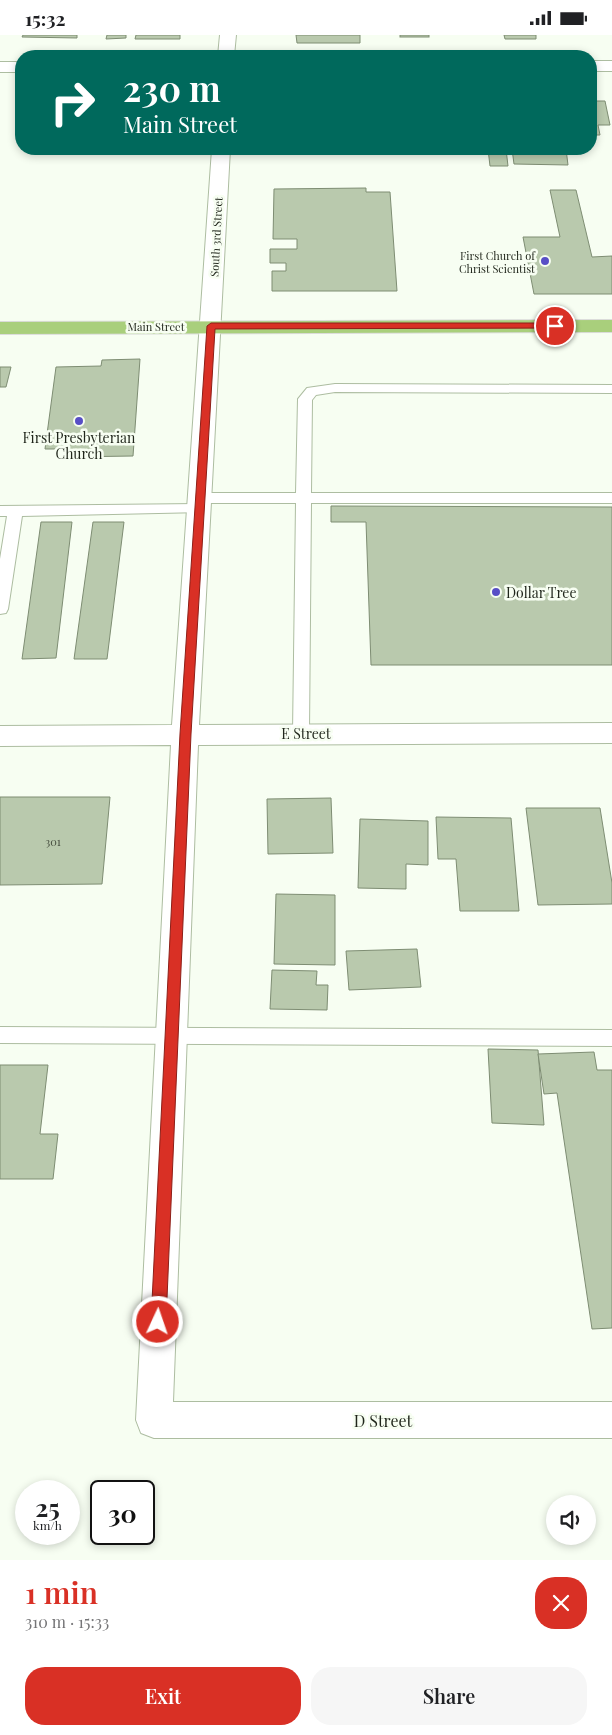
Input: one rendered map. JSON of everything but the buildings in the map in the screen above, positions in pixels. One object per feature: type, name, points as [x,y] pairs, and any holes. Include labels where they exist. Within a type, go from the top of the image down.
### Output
[{"type":"main road","name":"Main Street","points":[[0,328],[612,326]]},
{"type":"street","points":[[227,50],[228,35]]},
{"type":"street","points":[[597,66],[612,66]]},
{"type":"street","points":[[0,67],[15,67]]},
{"type":"street","name":"South 3rd Street","points":[[154,1420],[185,734],[221,155]]},
{"type":"street","name":"E Street","points":[[0,736],[301,733],[612,733]]},
{"type":"street","name":"D Street","points":[[154,1420],[612,1420]]},
{"type":"lane","points":[[301,733],[305,399],[312,391],[335,388],[612,389]]},
{"type":"lane","points":[[0,609],[8,511],[303,498],[612,498]]},
{"type":"lane","points":[[0,1035],[612,1039]]},
{"type":"place","name":"First Church of Christ Scientist","points":[[545,261]]},
{"type":"place","name":"First Presbyterian Church","points":[[79,421]]},
{"type":"place","name":"Dollar Tree","points":[[496,592]]},
{"type":"route","points":[[158,1322],[185,734],[211,326],[555,326]]}]
